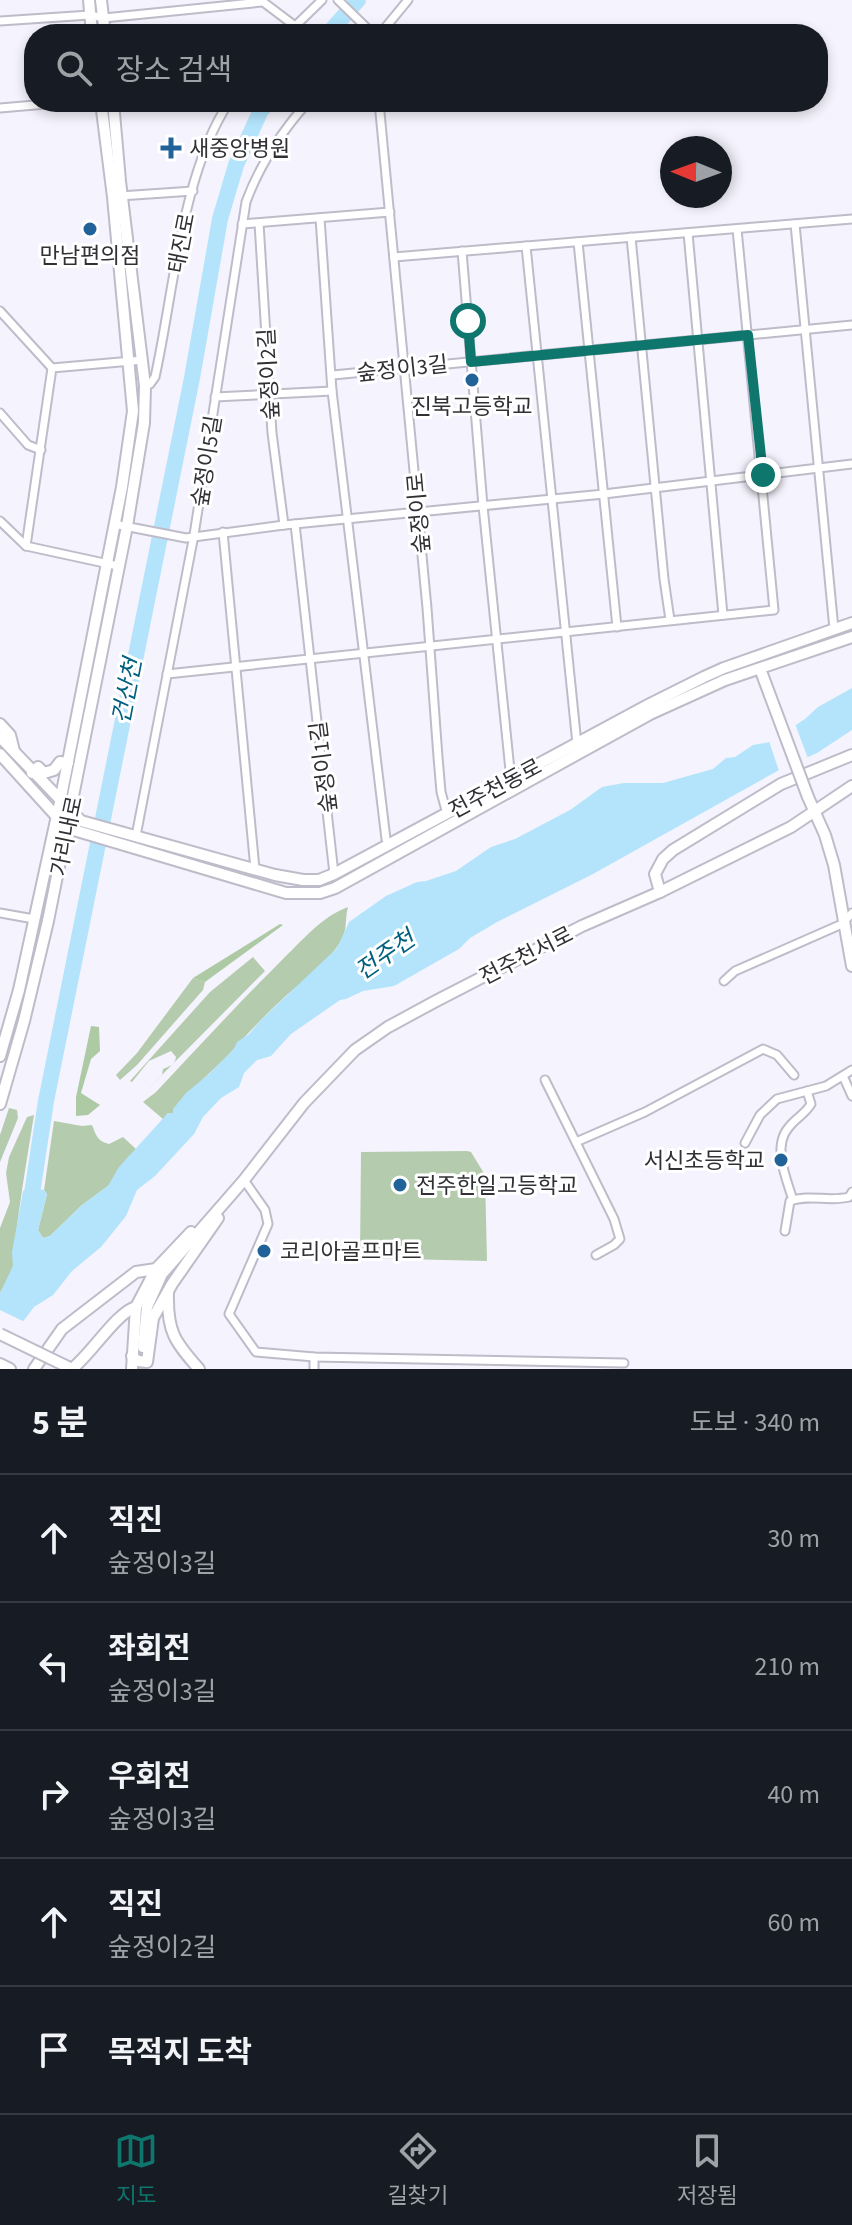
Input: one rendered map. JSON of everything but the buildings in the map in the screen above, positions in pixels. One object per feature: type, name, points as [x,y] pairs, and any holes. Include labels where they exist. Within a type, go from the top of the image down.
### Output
[{"type":"street","points":[[89,0],[91,24]]},
{"type":"street","points":[[101,0],[104,24]]},
{"type":"street","points":[[297,24],[322,0]]},
{"type":"street","points":[[338,0],[363,24]]},
{"type":"street","points":[[388,24],[408,0]]},
{"type":"street","points":[[0,21],[90,15],[104,18],[262,1],[292,24]]},
{"type":"street","points":[[0,108],[24,106]]},
{"type":"street","name":"가리내로","points":[[0,1056],[19,990],[112,565],[131,526],[144,423],[143,360],[103,112]]},
{"type":"street","name":"가리내로","points":[[0,1104],[72,830],[71,813],[112,565],[114,524],[133,411],[114,112]]},
{"type":"street","name":"태진로","points":[[145,386],[155,377],[185,213],[205,148],[224,112]]},
{"type":"street","name":"숲정이5길","points":[[133,839],[167,674],[246,202],[257,171],[281,132],[299,112]]},
{"type":"street","name":"숲정이로","points":[[380,112],[441,792],[447,814]]},
{"type":"street","points":[[118,197],[193,191]]},
{"type":"street","points":[[242,224],[390,212]]},
{"type":"street","points":[[320,218],[332,391],[389,845]]},
{"type":"street","points":[[394,257],[852,219]]},
{"type":"street","name":"숲정이2길","points":[[259,223],[269,394],[284,525]]},
{"type":"street","points":[[795,224],[834,629]]},
{"type":"street","points":[[167,674],[774,610],[737,229]]},
{"type":"street","points":[[688,233],[723,615]]},
{"type":"street","points":[[631,237],[670,620]]},
{"type":"street","points":[[578,242],[617,627]]},
{"type":"street","points":[[526,246],[577,744]]},
{"type":"street","name":"숲정이3길","points":[[462,251],[483,506]]},
{"type":"street","points":[[0,311],[52,368]]},
{"type":"street","name":"숲정이3길","points":[[333,375],[852,325]]},
{"type":"street","points":[[52,368],[143,360]]},
{"type":"street","points":[[26,546],[52,368]]},
{"type":"street","points":[[215,397],[332,391]]},
{"type":"street","points":[[1,418],[28,445],[41,450]]},
{"type":"street","points":[[114,524],[190,536],[604,494],[852,464]]},
{"type":"street","points":[[483,506],[511,780]]},
{"type":"street","points":[[0,521],[26,546],[112,565]]},
{"type":"street","name":"숲정이1길","points":[[295,524],[334,874]]},
{"type":"street","points":[[223,532],[255,869]]},
{"type":"street","name":"전주천동로","points":[[133,839],[286,893],[320,893],[335,888],[650,714],[852,623]]},
{"type":"street","name":"전주천동로","points":[[133,839],[303,880],[319,880],[650,704],[724,668],[759,666],[852,637]]},
{"type":"street","points":[[759,666],[825,835],[834,865],[842,924],[852,965]]},
{"type":"street","points":[[0,724],[10,735],[15,753]]},
{"type":"street","points":[[0,737],[81,821],[133,839]]},
{"type":"street","points":[[0,754],[72,830],[133,839]]},
{"type":"street","points":[[660,892],[655,874],[663,859],[673,850],[781,784],[851,755]]},
{"type":"street","points":[[32,773],[38,767],[44,773],[54,770],[60,762],[68,763]]},
{"type":"street","name":"전주천서로","points":[[143,1347],[147,1307],[162,1274],[242,1182],[304,1103],[355,1050],[388,1027],[436,1001],[815,813],[830,799],[852,786]]},
{"type":"street","points":[[0,913],[34,919]]},
{"type":"street","points":[[724,981],[735,971],[842,924],[852,913]]},
{"type":"street","points":[[576,1142],[645,1112],[763,1049],[777,1055],[794,1075]]},
{"type":"street","points":[[745,1143],[760,1115],[777,1099],[826,1086],[852,1070]]},
{"type":"street","points":[[843,1076],[852,1096]]},
{"type":"street","points":[[545,1080],[614,1219],[620,1239],[596,1255]]},
{"type":"street","points":[[793,1200],[786,1179],[781,1140],[786,1129],[806,1113],[811,1104],[807,1091]]},
{"type":"street","points":[[132,1369],[136,1307],[156,1269],[242,1182],[265,1210],[268,1224],[229,1314],[256,1352],[314,1357],[570,1365],[624,1363]]},
{"type":"street","name":"전주천서로","points":[[132,1356],[138,1361],[147,1362],[153,1318],[242,1182]]},
{"type":"street","points":[[785,1231],[790,1201],[820,1197],[842,1199],[852,1192]]},
{"type":"street","points":[[34,1369],[62,1329],[136,1272],[156,1269]]},
{"type":"street","points":[[168,1292],[167,1319],[174,1338],[199,1369]]},
{"type":"street","points":[[0,1334],[72,1368],[96,1347],[126,1310],[136,1307]]},
{"type":"street","points":[[314,1357],[314,1369]]},
{"type":"street","points":[[0,1364],[10,1369]]},
{"type":"green space","points":[[348,907],[343,936],[332,954],[266,1015],[173,1113],[168,1113],[163,1119],[143,1102],[304,938],[329,917]]},
{"type":"green space","points":[[283,925],[205,982],[193,978]]},
{"type":"green space","points":[[253,957],[265,971],[173,1063],[176,1057],[171,1051],[149,1061],[130,1081],[210,992]]},
{"type":"green space","points":[[193,978],[205,982],[203,990],[120,1080],[116,1075],[137,1053]]},
{"type":"green space","points":[[91,1026],[99,1027],[100,1051],[91,1059],[81,1093],[100,1105],[88,1115],[76,1116],[76,1097]]},
{"type":"green space","points":[[9,1108],[17,1110],[18,1118],[0,1162],[0,1135]]},
{"type":"green space","points":[[34,1115],[13,1268],[0,1293],[0,1228],[10,1202],[6,1173],[9,1157],[27,1117]]},
{"type":"green space","points":[[54,1121],[92,1125],[102,1141],[109,1144],[123,1137],[136,1149],[108,1186],[82,1205],[50,1236],[43,1238],[38,1230],[47,1194],[44,1190]]},
{"type":"green space","points":[[361,1152],[471,1152],[485,1175],[487,1261],[360,1258]]},
{"type":"water","name":"전주천","points":[[852,688],[852,730],[817,753],[781,769],[593,874],[497,922],[470,938],[459,949],[394,986],[363,991],[340,1000],[291,1034],[271,1056],[257,1060],[244,1073],[239,1087],[221,1098],[203,1117],[194,1134],[155,1176],[137,1190],[126,1216],[101,1247],[72,1271],[53,1295],[34,1307],[0,1352],[0,1293],[13,1266],[12,1252],[23,1191],[28,1188],[44,1190],[47,1194],[38,1230],[43,1238],[50,1236],[82,1205],[108,1186],[119,1167],[168,1113],[173,1113],[186,1093],[337,948],[349,922],[386,896],[417,882],[456,871],[491,847],[515,839],[570,810],[602,787],[624,783],[663,783],[713,769],[726,758],[735,757],[753,745],[770,742],[818,707]]},
{"type":"pier","points":[[794,721],[809,761],[780,774],[768,738]]},
{"type":"pier","points":[[0,1310],[27,1323],[0,1356]]},
{"type":"waterway","name":"건산천","points":[[337,24],[358,0]]},
{"type":"waterway","name":"건산천","points":[[30,1207],[46,1101],[192,378],[220,219],[236,165],[260,112]]},
{"type":"tunnel","points":[[142,1369],[143,1347]]},
{"type":"place","name":"새중앙병원","points":[[171,148]]},
{"type":"place","name":"만남편의점","points":[[90,229]]},
{"type":"place","name":"진북고등학교","points":[[472,380]]},
{"type":"place","name":"서신초등학교","points":[[781,1160]]},
{"type":"place","name":"전주한일고등학교","points":[[400,1185]]},
{"type":"place","name":"코리아골프마트","points":[[264,1251]]},
{"type":"route","points":[[468,321],[471,362],[748,335],[763,475]]}]
